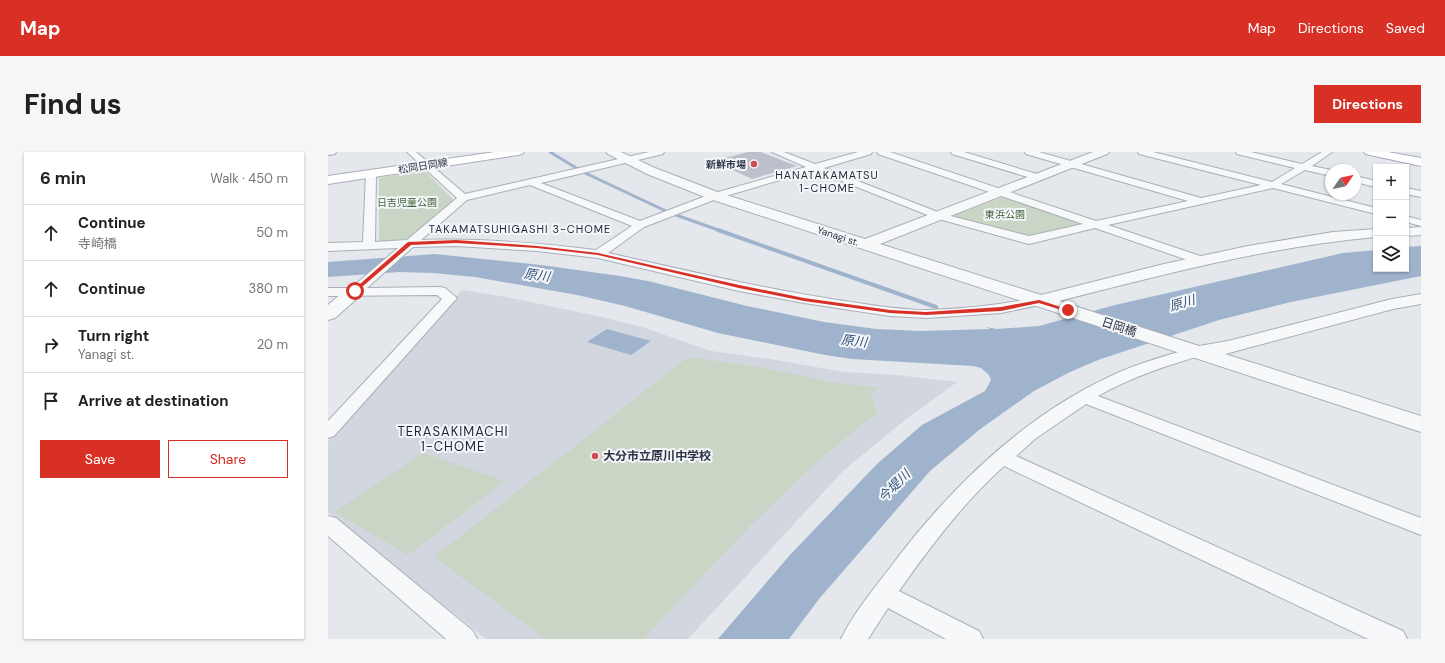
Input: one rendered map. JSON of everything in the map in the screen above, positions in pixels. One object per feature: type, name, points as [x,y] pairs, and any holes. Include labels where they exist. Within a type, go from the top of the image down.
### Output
[{"type":"main road","name":"松岡日岡線","points":[[328,180],[518,152]]},
{"type":"main road","points":[[1370,152],[1421,162]]},
{"type":"main road","points":[[1402,152],[1421,156]]},
{"type":"street","points":[[411,152],[463,198]]},
{"type":"street","name":"Yanagi st.","points":[[612,152],[627,160],[715,196],[1068,310]]},
{"type":"street","points":[[328,314],[463,198],[660,152]]},
{"type":"street","points":[[776,152],[939,216],[1029,240],[1272,185],[1328,152]]},
{"type":"street","points":[[598,254],[640,226],[715,196],[868,152]]},
{"type":"street","points":[[882,152],[1200,260]]},
{"type":"street","points":[[955,152],[1037,178]]},
{"type":"street","points":[[1028,152],[1200,202]]},
{"type":"street","points":[[864,245],[1103,152]]},
{"type":"street","points":[[1142,152],[1373,211]]},
{"type":"street","points":[[1240,152],[1325,172]]},
{"type":"street","points":[[369,244],[371,174]]},
{"type":"street","points":[[1361,180],[1373,183]]},
{"type":"street","points":[[531,182],[640,226]]},
{"type":"street","points":[[1409,192],[1421,194]]},
{"type":"street","points":[[1409,220],[1421,223]]},
{"type":"street","points":[[1409,232],[1421,231]]},
{"type":"street","points":[[328,247],[369,244],[405,247],[456,242],[537,247],[598,254],[739,287],[804,299],[890,312],[926,314],[994,310],[1039,301],[1200,260],[1283,243],[1373,233]]},
{"type":"street","points":[[328,292],[360,287],[440,291],[450,298],[328,432]]},
{"type":"street","points":[[854,639],[882,594],[940,521],[969,488],[1051,419],[1104,386],[1141,370],[1197,352],[1229,347],[1384,306],[1421,299]]},
{"type":"street","name":"日岡橋","points":[[1068,310],[1421,424]]},
{"type":"street","points":[[1084,398],[1421,527]]},
{"type":"street","points":[[1003,458],[1394,639]]},
{"type":"street","points":[[328,524],[464,639]]},
{"type":"street","points":[[882,594],[970,639]]},
{"type":"shaded area","name":"大分市立原川中学校","points":[[462,290],[511,298],[642,327],[711,351],[770,359],[844,372],[896,375],[957,382],[905,420],[843,471],[688,639],[486,639],[328,512],[328,441]]},
{"type":"green space","name":"日吉児童公園","points":[[424,170],[454,200],[407,239],[379,242],[379,178]]},
{"type":"green space","name":"東浜公園","points":[[1005,196],[1083,223],[1084,225],[1030,238],[953,218],[952,216]]},
{"type":"green space","points":[[688,357],[760,367],[831,382],[879,388],[870,395],[878,412],[820,459],[749,527],[643,639],[546,639],[434,557]]},
{"type":"green space","points":[[424,453],[505,481],[408,555],[335,512]]},
{"type":"water","points":[[1421,246],[1421,276],[1291,302],[1219,320],[1098,360],[1068,373],[1034,391],[979,430],[930,471],[819,599],[789,639],[718,639],[789,556],[877,464],[922,425],[985,391],[991,379],[981,368],[973,366],[852,359],[825,355],[718,333],[625,306],[577,295],[475,277],[400,272],[328,277],[328,262],[435,254],[541,265],[620,276],[648,281],[747,306],[824,322],[876,329],[920,331],[990,329],[986,327],[997,329],[1039,326],[1115,305],[1343,253],[1373,250],[1373,272],[1409,272],[1409,247]]},
{"type":"water","points":[[607,329],[651,341],[631,355],[587,342]]},
{"type":"building","name":"新鮮市場","points":[[748,152],[761,152],[797,166],[752,179],[713,161]]},
{"type":"waterway","points":[[550,152],[578,169]]},
{"type":"waterway","points":[[583,172],[668,212]]},
{"type":"waterway","points":[[676,215],[721,231]]},
{"type":"waterway","points":[[718,230],[936,307]]},
{"type":"place","name":"新鮮市場","points":[[754,164]]},
{"type":"place","name":"大分市立原川中学校","points":[[595,456]]},
{"type":"district","name":"HANATAKAMATSU 1-CHOME","points":[[827,181]]},
{"type":"district","name":"TAKAMATSUHIGASHI 3-CHOME","points":[[520,229]]},
{"type":"district","name":"TERASAKIMACHI 1-CHOME","points":[[453,438]]},
{"type":"route","points":[[355,291],[410,243],[456,242],[537,247],[598,254],[739,287],[804,299],[890,312],[926,314],[1001,309],[1039,301],[1068,310]]},
{"type":"water label","name":"原川","points":[[537,275]]},
{"type":"water label","name":"原川","points":[[1182,303]]},
{"type":"water label","name":"原川","points":[[854,341]]},
{"type":"water label","name":"今堤川","points":[[894,486]]}]
